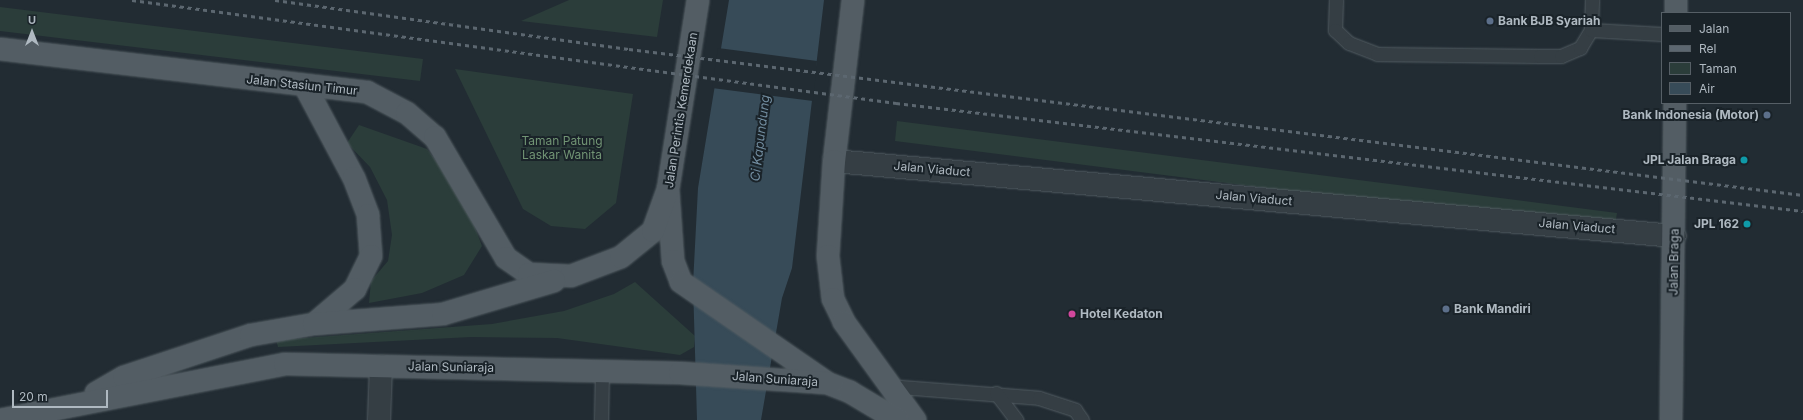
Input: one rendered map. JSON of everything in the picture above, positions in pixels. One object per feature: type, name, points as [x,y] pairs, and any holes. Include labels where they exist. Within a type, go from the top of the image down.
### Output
[{"type":"main road","name":"Jalan Perintis Kemerdekaan","points":[[698,0],[668,189],[673,261],[681,282],[724,315],[782,351],[827,383]]},
{"type":"main road","points":[[853,0],[834,161],[828,256],[833,299],[844,322],[888,386],[915,420]]},
{"type":"main road","points":[[1676,0],[1676,12]]},
{"type":"main road","name":"Jalan Stasiun Timur","points":[[0,49],[305,86],[367,92],[407,113],[435,138],[506,258],[529,274],[570,276],[621,258],[653,231],[668,189]]},
{"type":"main road","points":[[305,86],[354,178],[368,215],[371,256],[355,289],[314,324]]},
{"type":"main road","name":"Jalan Braga","points":[[1671,420],[1675,104]]},
{"type":"main road","points":[[83,401],[124,377],[251,335],[314,324],[443,314],[570,276]]},
{"type":"main road","name":"Jalan Suniaraja","points":[[0,420],[83,401],[285,364],[680,373],[780,378],[827,383],[850,392],[897,420]]},
{"type":"street","name":"Jalan Viaduct","points":[[834,161],[1674,236]]},
{"type":"street","points":[[379,420],[381,366]]},
{"type":"lane","points":[[1336,0],[1335,30],[1349,43],[1377,54],[1561,56],[1580,48],[1591,30],[1592,0]]},
{"type":"lane","points":[[1591,30],[1661,34]]},
{"type":"lane","points":[[602,372],[602,420]]},
{"type":"lane","points":[[888,386],[996,393],[1039,398],[1075,410],[1082,420]]},
{"type":"lane","points":[[996,393],[1016,420]]},
{"type":"green space","points":[[569,0],[663,0],[657,37],[521,21]]},
{"type":"green space","points":[[0,7],[423,59],[420,81],[0,31]]},
{"type":"green space","name":"Taman Patung Laskar Wanita","points":[[455,69],[633,94],[616,203],[585,229],[551,226],[523,209]]},
{"type":"green space","points":[[897,121],[1617,213],[1614,232],[895,141]]},
{"type":"green space","points":[[359,125],[427,149],[462,194],[482,246],[464,275],[422,293],[369,303],[371,281],[388,261],[392,235],[387,200],[370,167],[347,143]]},
{"type":"green space","points":[[635,282],[695,336],[694,347],[680,355],[557,338],[471,337],[278,347],[276,340],[492,324],[564,311],[614,294]]},
{"type":"water","name":"Ci Kapundung","points":[[729,0],[824,0],[792,268],[782,298],[761,420],[697,420],[693,284],[698,188]]},
{"type":"pier","points":[[718,48],[817,61],[813,101],[712,88]]},
{"type":"railway","points":[[132,0],[896,103],[1803,211]]},
{"type":"railway","points":[[275,0],[629,49],[1803,195]]},
{"type":"place","name":"Bank BJB Syariah","points":[[1490,21]]},
{"type":"place","name":"Bank Indonesia (Motor)","points":[[1767,115]]},
{"type":"place","name":"JPL Jalan Braga","points":[[1744,160]]},
{"type":"place","name":"JPL 162","points":[[1747,224]]},
{"type":"place","name":"Bank Mandiri","points":[[1446,309]]},
{"type":"place","name":"Hotel Kedaton","points":[[1072,314]]}]
